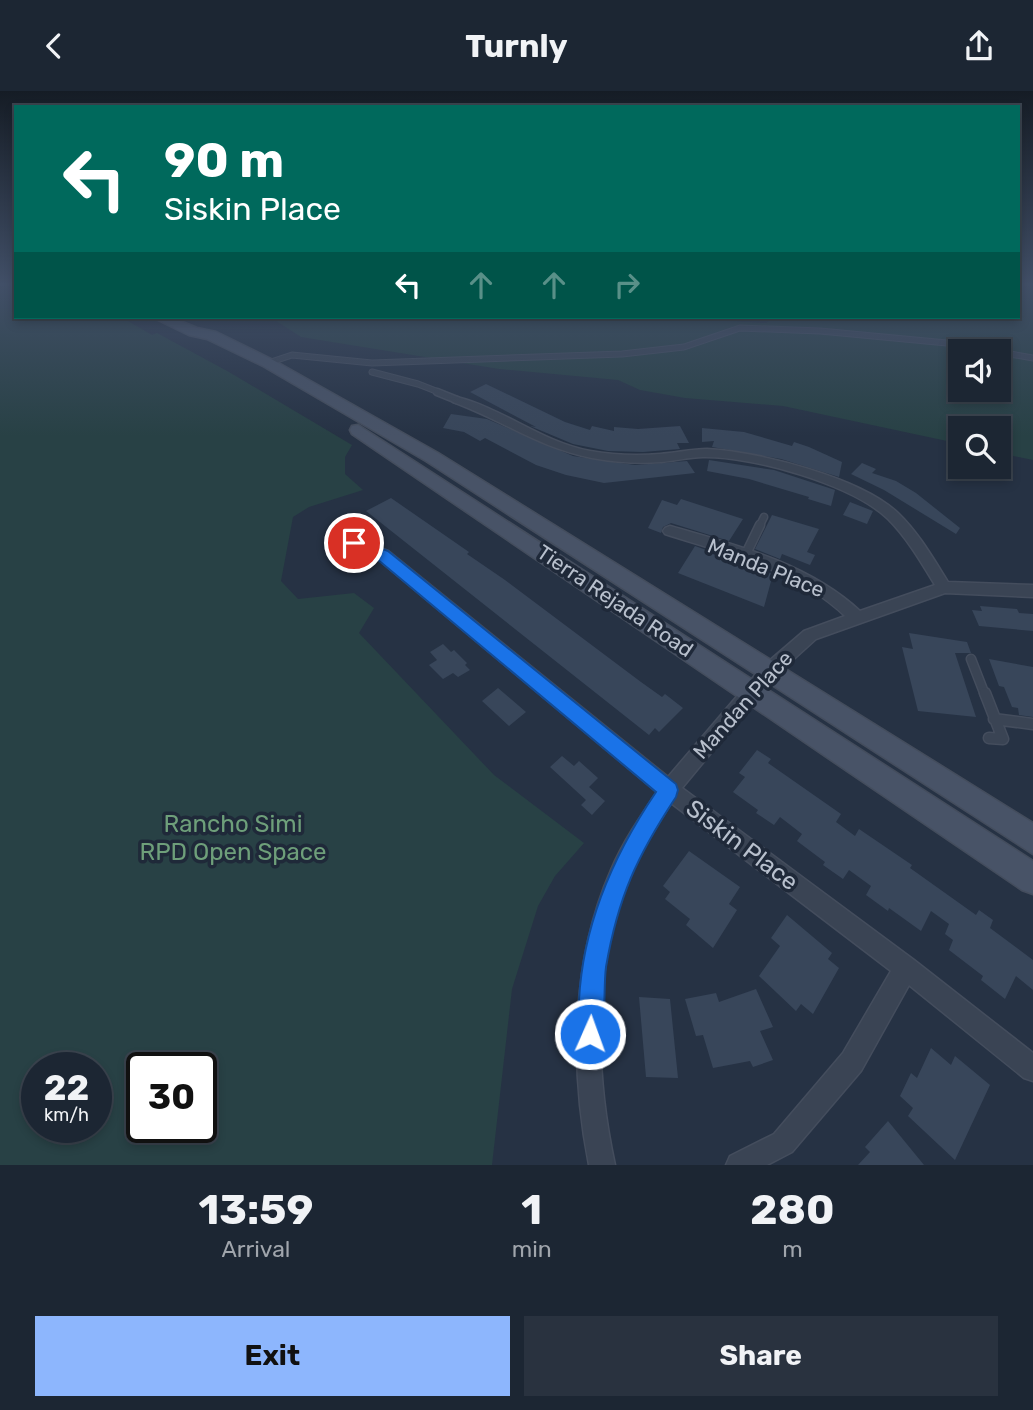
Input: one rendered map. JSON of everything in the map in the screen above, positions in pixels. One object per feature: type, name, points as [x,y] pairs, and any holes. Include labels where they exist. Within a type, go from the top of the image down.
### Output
[{"type":"main road","name":"Tierra Rejada Road","points":[[196,335],[198,340],[350,425],[453,491],[751,693],[1033,879]]},
{"type":"main road","name":"Tierra Rejada Road","points":[[211,335],[268,363],[432,457],[1033,840]]},
{"type":"street","points":[[457,400],[473,405],[540,440],[586,454],[638,459],[697,454],[725,455],[826,479],[847,487],[893,516],[944,587],[1033,591]]},
{"type":"street","name":"Manda Place","points":[[670,531],[823,587],[856,617]]},
{"type":"street","name":"Siskin Place","points":[[354,543],[383,555],[669,790],[906,968],[1033,1069]]},
{"type":"street","name":"Mandan Place","points":[[602,1165],[596,1136],[589,1057],[592,987],[602,927],[619,875],[641,832],[669,790],[768,672],[810,635],[944,587]]},
{"type":"street","points":[[739,1165],[783,1143],[852,1062],[906,968]]},
{"type":"lane","points":[[268,363],[292,355],[372,363],[622,354],[684,347],[719,335]]},
{"type":"lane","points":[[864,335],[947,343],[1033,358]]},
{"type":"lane","points":[[372,372],[418,384],[457,400]]},
{"type":"lane","points":[[745,557],[764,517]]},
{"type":"lane","points":[[971,659],[1003,739],[989,738]]},
{"type":"lane","points":[[994,719],[1033,724]]},
{"type":"green space","name":"Rancho Simi RPD Open Space","points":[[0,335],[161,335],[352,445],[345,457],[345,474],[363,490],[309,507],[293,517],[281,581],[298,599],[354,593],[374,608],[359,633],[494,775],[584,843],[555,876],[538,906],[512,989],[492,1165],[0,1165]]},
{"type":"green space","points":[[298,335],[1033,335],[1033,460],[1011,455],[1011,416],[948,416],[948,441],[783,406],[685,398],[640,390],[618,380],[499,369]]},
{"type":"building","points":[[486,384],[565,422],[590,430],[592,426],[614,431],[614,427],[638,429],[680,426],[689,443],[677,443],[680,449],[643,452],[608,451],[573,444],[530,426],[536,427],[470,392]]},
{"type":"building","points":[[451,414],[487,419],[573,456],[635,465],[687,461],[695,473],[604,483],[566,475],[536,465],[485,438],[480,441],[464,432],[443,428]]},
{"type":"building","points":[[702,428],[744,432],[792,446],[794,442],[809,447],[842,462],[839,477],[781,459],[712,447],[714,441],[702,442]]},
{"type":"building","points":[[709,460],[774,470],[835,490],[831,506],[749,479],[707,471]]},
{"type":"building","points":[[862,463],[876,469],[872,473],[896,481],[916,493],[960,528],[956,534],[884,490],[851,474]]},
{"type":"building","points":[[391,498],[469,552],[467,554],[641,682],[662,697],[665,694],[683,708],[659,732],[655,728],[649,735],[366,511]]},
{"type":"building","points":[[681,499],[743,519],[729,541],[671,523],[663,527],[661,533],[648,528],[662,500],[677,505]]},
{"type":"building","points":[[850,502],[873,511],[867,524],[843,515]]},
{"type":"building","points":[[772,515],[819,529],[807,552],[815,555],[810,565],[782,554],[780,559],[755,549]]},
{"type":"building","points":[[695,546],[773,574],[764,607],[678,573]]},
{"type":"building","points":[[980,606],[1017,609],[1019,613],[1033,614],[1033,631],[979,626],[972,610],[982,611]]},
{"type":"building","points":[[909,633],[967,642],[971,653],[955,653],[976,717],[918,711],[902,647],[913,649]]},
{"type":"building","points":[[443,644],[451,652],[454,650],[470,670],[458,677],[453,673],[443,679],[429,665],[437,660],[430,652]]},
{"type":"building","points":[[989,659],[1033,667],[1033,717],[1019,715],[1018,708],[1012,707],[1004,687],[999,686]]},
{"type":"building","points":[[498,688],[526,712],[509,726],[482,701]]},
{"type":"building","points":[[757,750],[771,759],[768,763],[841,814],[836,822],[855,836],[859,829],[912,865],[910,868],[976,915],[979,910],[993,920],[990,928],[1033,960],[1033,990],[1016,976],[1005,999],[981,980],[983,976],[949,950],[953,940],[945,934],[949,924],[931,911],[921,931],[866,895],[871,886],[849,870],[843,879],[823,865],[825,862],[797,841],[802,834],[780,817],[774,825],[756,813],[758,810],[733,792],[745,777],[739,773]]},
{"type":"building","points":[[562,756],[574,766],[579,761],[598,778],[589,787],[605,801],[592,815],[581,805],[586,800],[550,767]]},
{"type":"building","points":[[689,851],[740,887],[729,904],[737,910],[713,948],[686,925],[690,919],[665,899],[670,892],[663,886]]},
{"type":"building","points":[[787,915],[832,953],[828,959],[839,968],[813,1014],[801,1004],[796,1011],[759,976],[780,946],[771,938]]},
{"type":"building","points":[[756,989],[773,1027],[760,1031],[773,1060],[753,1067],[750,1061],[713,1068],[703,1035],[696,1036],[685,999],[716,993],[719,1002]]},
{"type":"building","points":[[639,997],[670,999],[678,1078],[646,1077]]},
{"type":"building","points":[[931,1048],[951,1065],[955,1056],[990,1085],[955,1160],[908,1116],[913,1108],[900,1096],[911,1073],[917,1078]]},
{"type":"building","points":[[888,1121],[924,1165],[858,1165],[870,1152],[865,1147]]},
{"type":"route","points":[[354,543],[383,555],[669,790],[641,832],[619,875],[610,901],[602,927],[592,987],[590,1034]]}]
